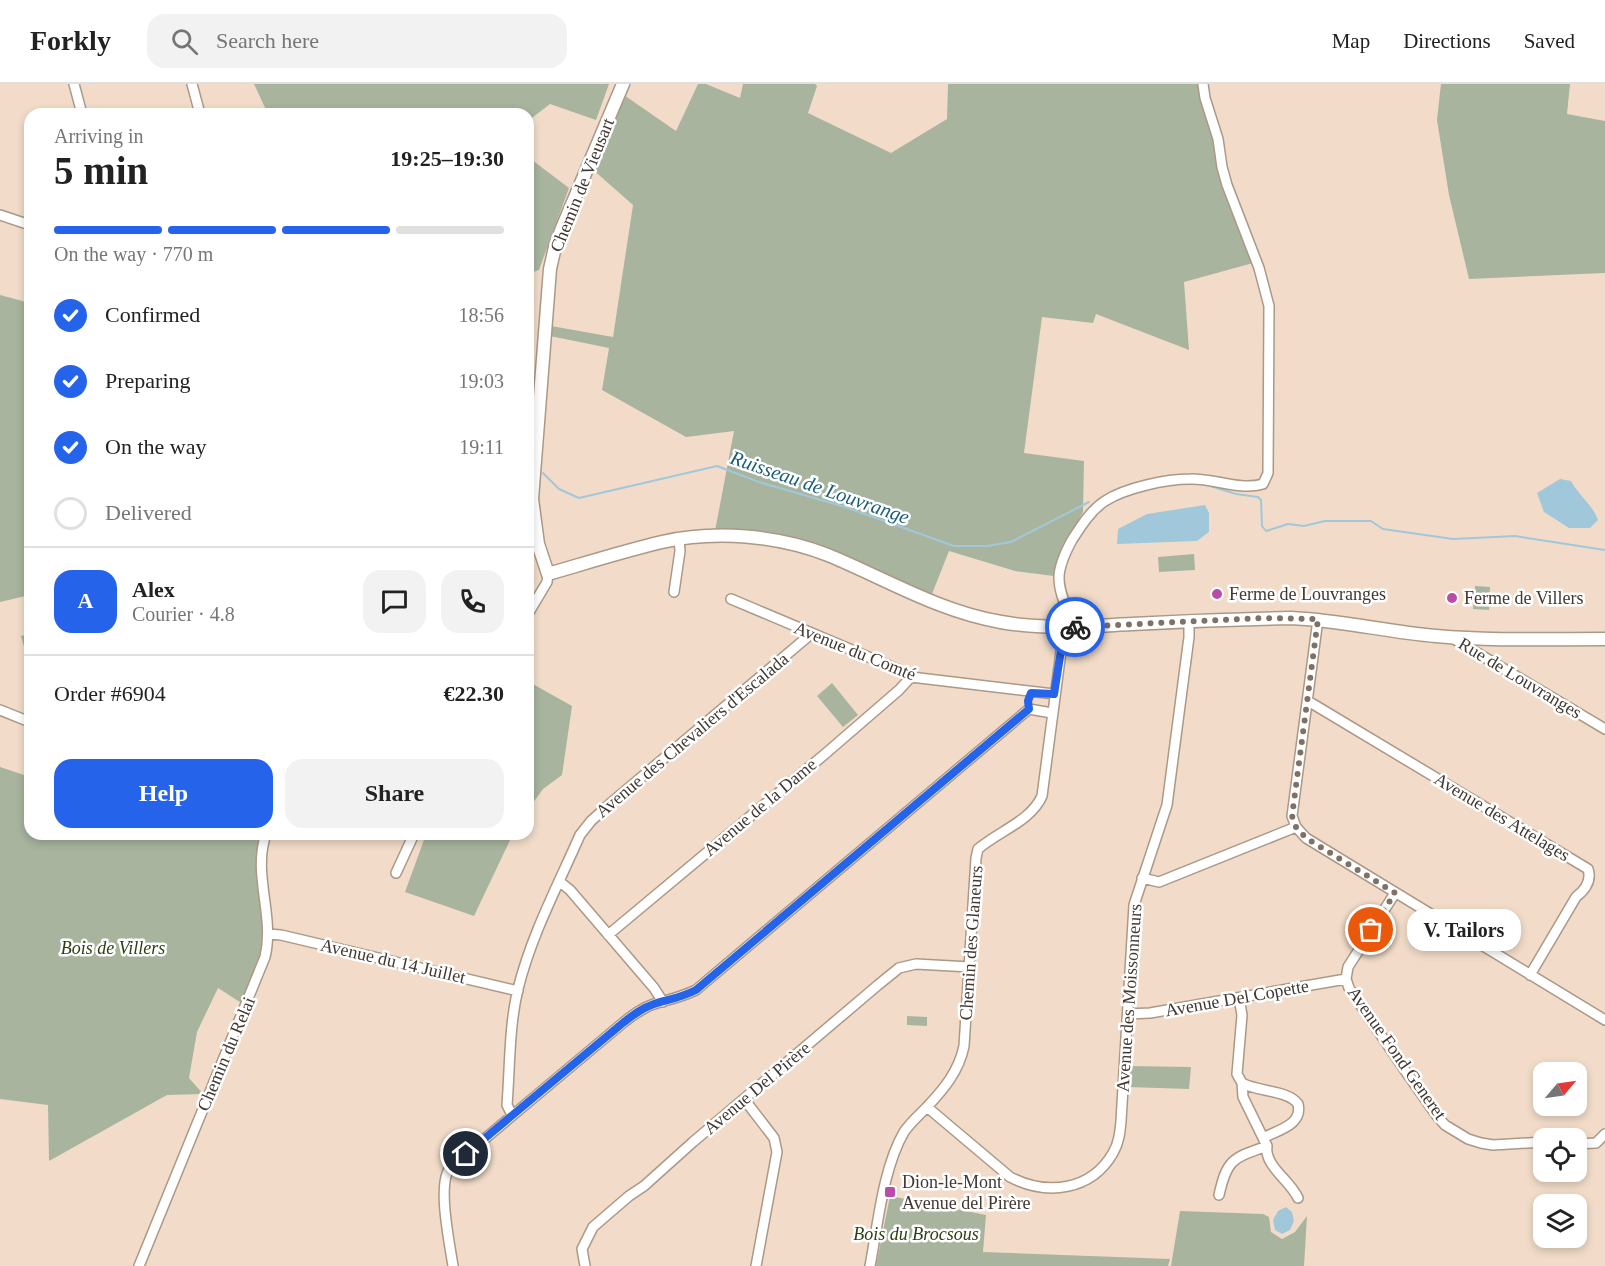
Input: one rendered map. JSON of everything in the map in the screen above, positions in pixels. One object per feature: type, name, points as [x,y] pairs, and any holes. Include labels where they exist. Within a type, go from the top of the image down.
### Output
[{"type":"street","points":[[74,84],[80,108]]},
{"type":"street","points":[[192,84],[198,108]]},
{"type":"street","name":"Chemin de Vieusart","points":[[534,479],[550,269],[562,228],[622,84]]},
{"type":"street","points":[[1067,627],[1059,584],[1060,569],[1067,548],[1079,529],[1104,502],[1127,492],[1192,478],[1246,487],[1255,486],[1263,484],[1268,473],[1269,306],[1259,268],[1224,176],[1216,132],[1203,84]]},
{"type":"street","points":[[0,215],[24,223]]},
{"type":"street","name":"Rue de Louvranges","points":[[548,574],[679,539],[750,536],[787,543],[825,554],[917,597],[964,614],[1003,622],[1067,627],[1189,621],[1318,619],[1452,638],[1605,729]]},
{"type":"street","points":[[674,592],[680,551],[679,539]]},
{"type":"street","name":"Chemin de Vieusart","points":[[534,547],[548,574]]},
{"type":"street","points":[[534,604],[547,582],[548,574]]},
{"type":"street","name":"Avenue du Comté","points":[[731,599],[897,669],[910,677],[1054,694]]},
{"type":"street","points":[[1318,619],[1292,816],[1296,827],[1306,838],[1605,1020]]},
{"type":"street","name":"Avenue des Moissonneurs","points":[[927,1107],[1010,1177],[1024,1185],[1042,1189],[1076,1184],[1091,1176],[1113,1153],[1118,1141],[1134,904],[1167,805],[1189,637],[1189,621]]},
{"type":"street","name":"Chemin des Glaneurs","points":[[870,1266],[892,1158],[906,1129],[956,1071],[961,1060],[964,1046],[978,849],[1038,806],[1044,784],[1054,694],[1067,627]]},
{"type":"street","name":"Avenue des Chevaliers d'Escalada","points":[[512,1115],[507,1105],[514,1010],[518,990],[529,951],[580,835],[591,821],[811,634]]},
{"type":"street","points":[[1452,638],[1605,639]]},
{"type":"street","name":"Avenue de la Dame","points":[[608,935],[825,754],[899,690],[910,677]]},
{"type":"street","points":[[1029,709],[1028,701],[1031,693]]},
{"type":"street","name":"Avenue des Attelages","points":[[1308,701],[1588,869],[1590,879],[1576,897],[1530,975]]},
{"type":"street","points":[[1029,709],[1052,713]]},
{"type":"street","points":[[453,1266],[446,1217],[445,1179],[447,1171],[640,1010],[679,998],[696,990],[1029,709]]},
{"type":"street","points":[[0,710],[24,720]]},
{"type":"street","points":[[1142,878],[1159,882],[1296,827]]},
{"type":"street","name":"Chemin du Relai","points":[[139,1266],[267,950],[268,934],[261,860],[265,840]]},
{"type":"street","points":[[396,873],[411,840]]},
{"type":"street","points":[[560,882],[570,890],[654,988],[663,1002]]},
{"type":"street","name":"Avenue Fond Generet","points":[[1395,893],[1348,967],[1346,979],[1349,988],[1445,1125],[1468,1139],[1481,1143],[1493,1145],[1533,1143]]},
{"type":"street","name":"Avenue du 14 Juillet","points":[[268,934],[282,935],[518,990]]},
{"type":"street","name":"Avenue Del Pirère","points":[[585,1266],[582,1249],[593,1227],[899,968],[916,964],[970,967]]},
{"type":"street","name":"Avenue Del Copette","points":[[1128,1014],[1150,1013],[1346,979]]},
{"type":"street","points":[[1239,998],[1242,1015],[1237,1074],[1242,1083],[1243,1097],[1265,1142],[1266,1153],[1274,1168],[1288,1182],[1298,1198]]},
{"type":"street","points":[[1219,1195],[1228,1165],[1293,1122],[1298,1115],[1298,1106],[1289,1096],[1259,1090],[1242,1083]]},
{"type":"street","points":[[744,1100],[774,1138],[777,1152],[756,1266]]},
{"type":"street","points":[[1587,1143],[1596,1143],[1605,1134]]},
{"type":"green space","points":[[254,84],[609,84],[596,120],[550,104],[534,116],[534,108],[265,108]]},
{"type":"green space","points":[[698,84],[706,84],[740,98],[743,84],[815,84],[817,86],[808,113],[891,153],[947,119],[948,84],[1201,84],[1253,263],[1184,282],[1189,350],[1096,314],[1093,323],[1042,317],[1024,453],[1084,461],[1083,512],[1063,547],[1054,576],[1015,571],[949,551],[930,599],[784,537],[749,531],[715,531],[734,431],[686,437],[602,390],[609,348],[550,336],[551,326],[613,337],[633,205],[591,168],[621,93],[676,131]]},
{"type":"green space","points":[[1441,84],[1570,84],[1567,114],[1605,121],[1605,273],[1469,279],[1449,195],[1437,120]]},
{"type":"green space","points":[[534,162],[569,188],[539,270],[534,272]]},
{"type":"green space","points":[[0,295],[24,301],[24,596],[0,602]]},
{"type":"green space","points":[[1194,554],[1195,570],[1159,572],[1158,557]]},
{"type":"green space","points":[[1475,586],[1490,587],[1489,610],[1473,609]]},
{"type":"green space","points":[[832,683],[858,715],[843,727],[817,696]]},
{"type":"green space","points":[[534,685],[572,706],[562,775],[543,789],[534,802]]},
{"type":"green space","name":"Bois de Villers","points":[[0,767],[24,775],[24,840],[261,840],[256,860],[264,924],[261,954],[243,1004],[218,988],[197,1032],[189,1078],[203,1094],[167,1095],[49,1161],[48,1105],[0,1099]]},
{"type":"green space","points":[[424,840],[510,840],[474,916],[405,892]]},
{"type":"green space","points":[[907,1016],[927,1017],[927,1026],[907,1025]]},
{"type":"green space","points":[[1128,1066],[1191,1067],[1189,1089],[1127,1087]]},
{"type":"green space","name":"Bois du Brocsous","points":[[890,1196],[986,1215],[983,1252],[1170,1259],[1168,1266],[876,1266]]},
{"type":"green space","points":[[1180,1211],[1263,1214],[1269,1217],[1271,1232],[1282,1239],[1295,1232],[1307,1216],[1304,1266],[1171,1266]]},
{"type":"water","points":[[1560,479],[1571,481],[1593,510],[1598,520],[1590,528],[1569,528],[1544,512],[1537,493]]},
{"type":"water","points":[[1205,505],[1209,513],[1209,532],[1197,541],[1117,544],[1118,529],[1147,514]]},
{"type":"water","points":[[1286,1207],[1292,1212],[1294,1221],[1290,1230],[1282,1234],[1275,1230],[1273,1220],[1278,1211]]},
{"type":"waterway","name":"Ruisseau de Louvrange","points":[[543,473],[559,489],[579,498],[717,466],[759,482],[845,507],[954,546],[987,546],[1011,542],[1089,502]]},
{"type":"waterway","name":"Ruisseau de Louvrange","points":[[1204,484],[1236,494],[1258,497],[1261,500],[1262,526],[1266,531],[1288,524],[1304,526],[1325,521],[1371,521],[1383,529],[1453,539],[1515,536],[1605,550]]},
{"type":"way so far","points":[[1075,627],[1262,618],[1318,619],[1292,816],[1296,827],[1306,838],[1395,893],[1371,930]]},
{"type":"place","name":"Ferme de Louvranges","points":[[1217,594]]},
{"type":"place","name":"Ferme de Villers","points":[[1452,598]]},
{"type":"place","name":"V. Tailors","points":[[1371,930]]},
{"type":"place","name":"Dion-le-Mont Avenue del Pirère","points":[[890,1192]]},
{"type":"route","points":[[466,1154],[640,1010],[679,998],[696,990],[1029,709],[1028,701],[1031,693],[1054,694],[1062,644],[1061,627],[1075,627]]}]
